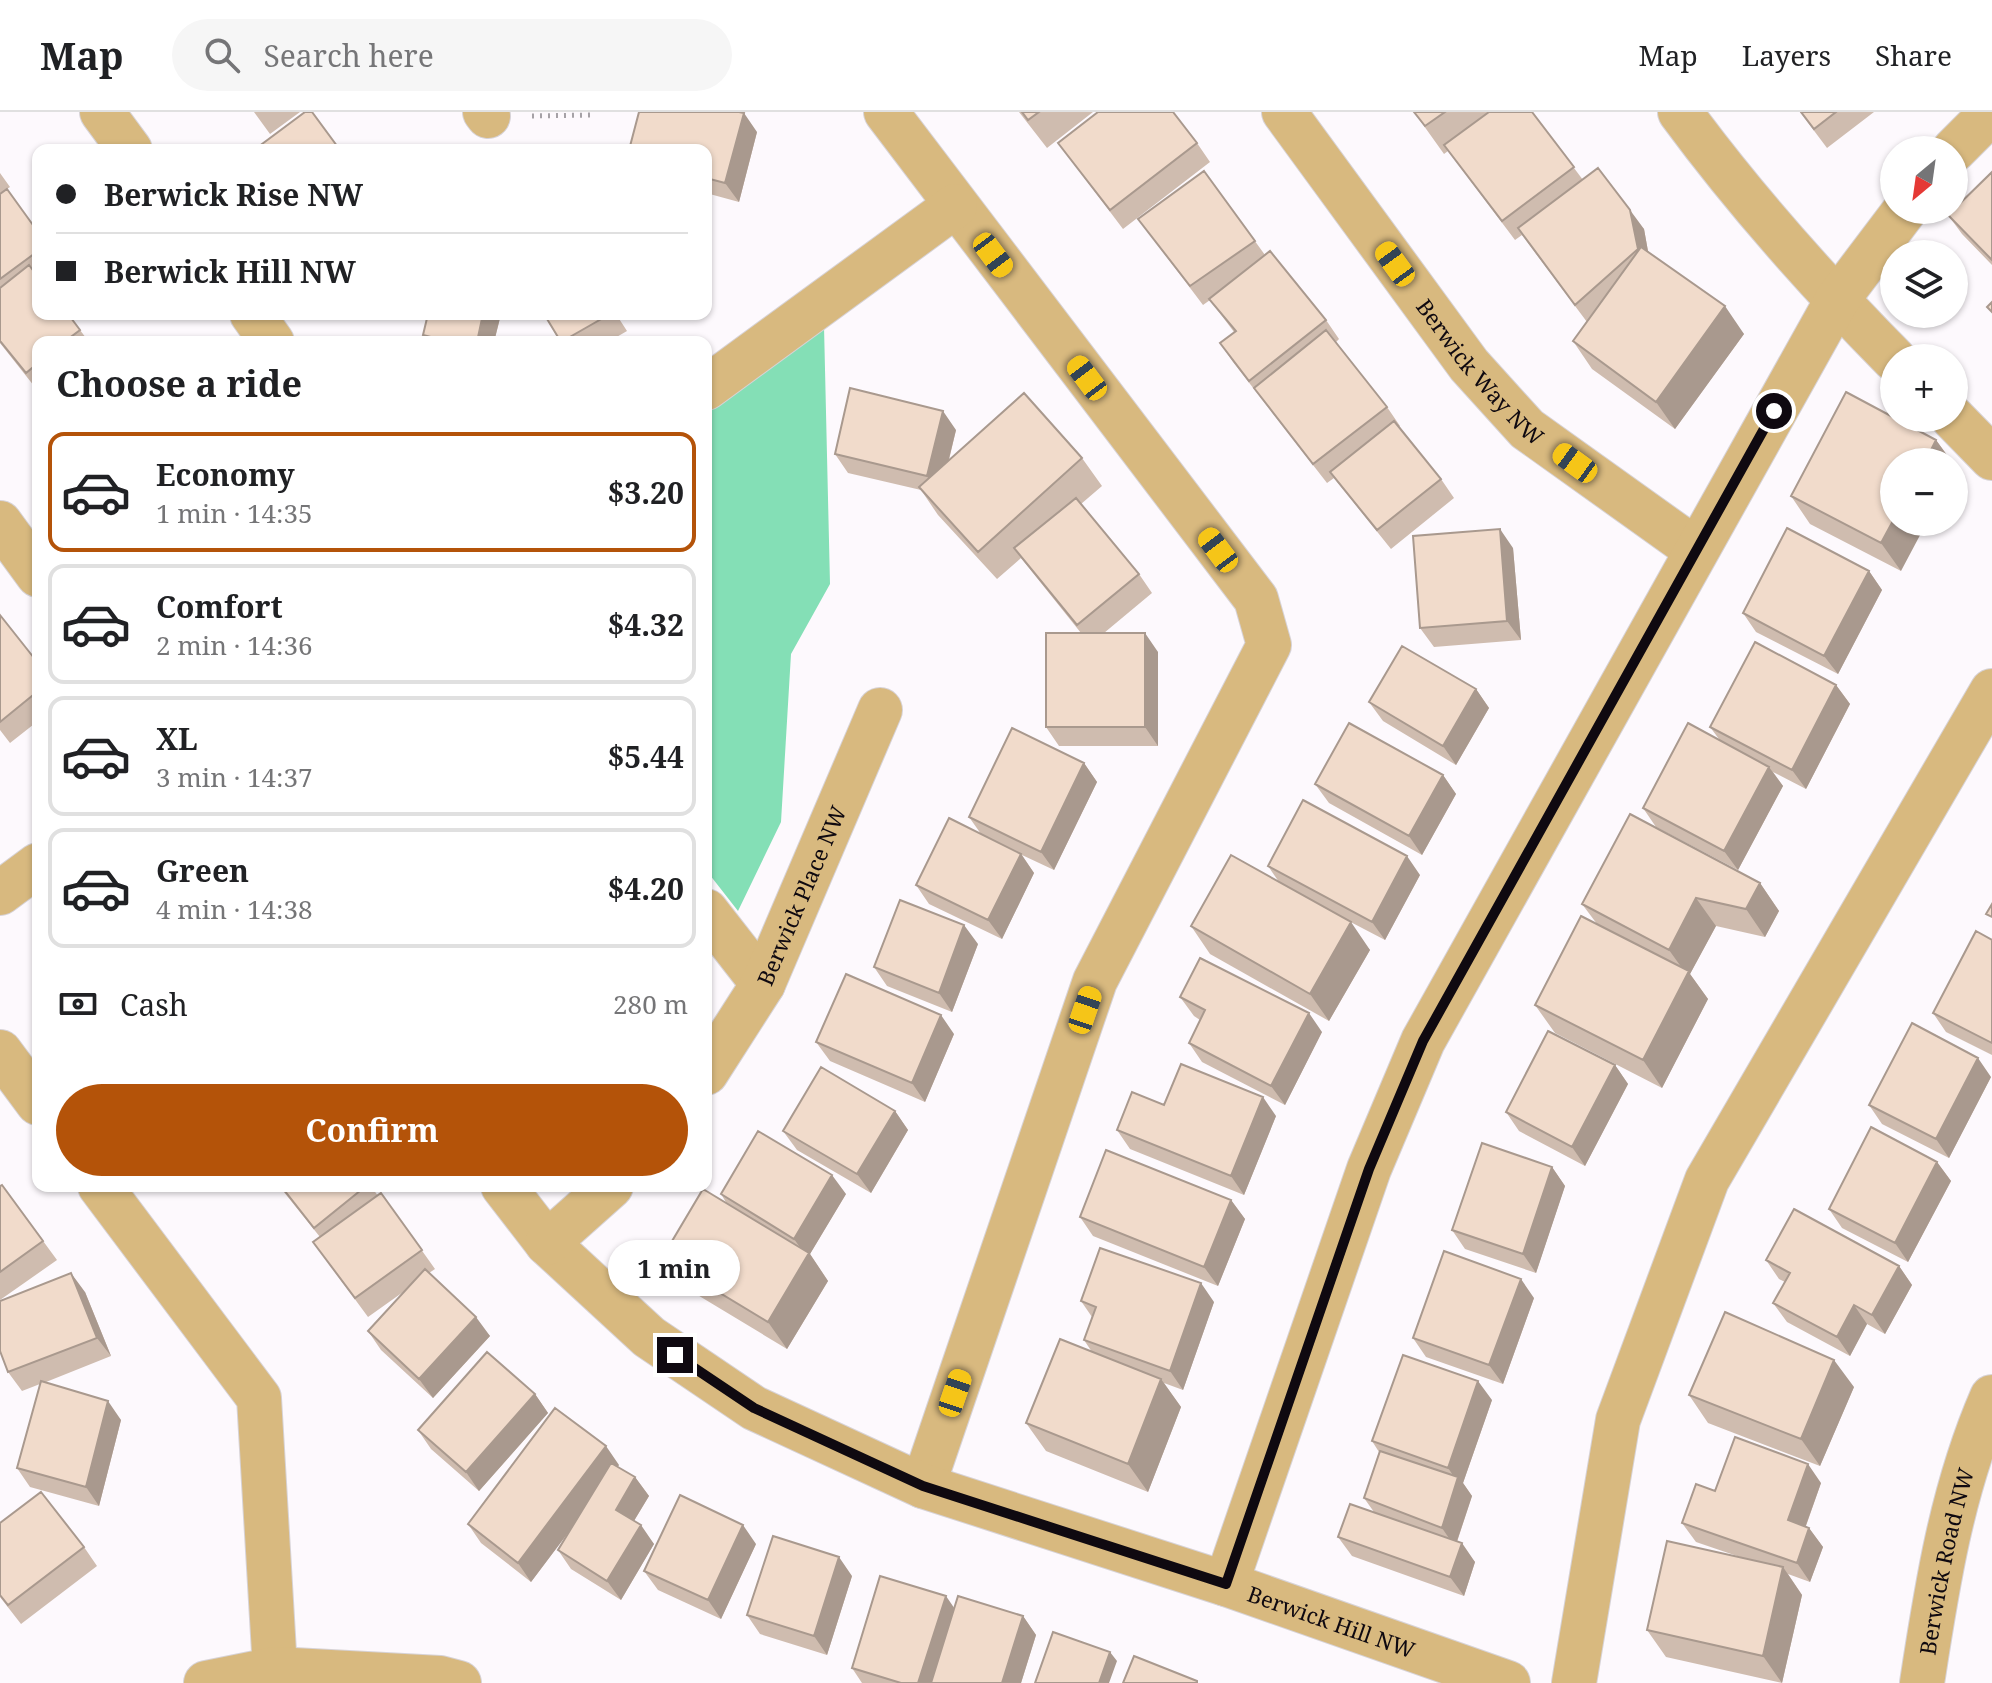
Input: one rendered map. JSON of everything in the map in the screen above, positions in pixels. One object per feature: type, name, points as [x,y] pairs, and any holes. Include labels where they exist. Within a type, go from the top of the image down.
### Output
[{"type":"street","points":[[102,112],[126,144]]},
{"type":"street","points":[[886,112],[1256,599],[1269,645],[1095,981],[923,1486]]},
{"type":"street","name":"Berwick Way NW","points":[[1284,112],[1469,365],[1527,429],[1695,549]]},
{"type":"street","points":[[1680,112],[1712,155],[1837,300],[1880,345]]},
{"type":"street","points":[[1968,136],[1992,112]]},
{"type":"street","points":[[712,384],[955,206]]},
{"type":"street","points":[[1226,1584],[1369,1169],[1423,1041],[1695,549],[1837,300],[1894,224]]},
{"type":"street","points":[[1967,432],[1992,458]]},
{"type":"street","points":[[0,523],[32,567]]},
{"type":"street","points":[[1574,1683],[1618,1420],[1707,1180],[1992,691]]},
{"type":"street","name":"Berwick Place NW","points":[[712,1064],[763,984],[880,710]]},
{"type":"street","points":[[0,893],[32,869]]},
{"type":"street","points":[[712,919],[763,984]]},
{"type":"street","points":[[0,1052],[32,1095]]},
{"type":"street","points":[[104,1192],[259,1398],[275,1669]]},
{"type":"street","name":"Berwick Hill NW","points":[[508,1192],[547,1243],[649,1337],[754,1408],[923,1486],[1226,1584],[1508,1683]]},
{"type":"street","points":[[547,1243],[604,1192]]},
{"type":"street","name":"Berwick Road NW","points":[[1922,1683],[1941,1555],[1976,1434],[1992,1397]]},
{"type":"street","points":[[206,1683],[275,1669],[440,1678],[459,1683]]},
{"type":"path","points":[[486,114],[591,115]]},
{"type":"green space","points":[[824,326],[830,584],[791,654],[781,822],[738,911],[712,878],[712,406]]},
{"type":"building","points":[[305,112],[312,112],[336,144],[262,144]]},
{"type":"building","points":[[639,112],[744,113],[725,183],[712,180],[712,144],[631,144]]},
{"type":"building","points":[[1022,112],[1039,112],[1028,120]]},
{"type":"building","points":[[1098,112],[1173,112],[1197,143],[1110,210],[1058,143]]},
{"type":"building","points":[[1414,112],[1445,112],[1425,126]]},
{"type":"building","points":[[1489,112],[1532,112],[1574,167],[1502,221],[1444,145]]},
{"type":"building","points":[[1801,112],[1836,112],[1814,129]]},
{"type":"building","points":[[1598,168],[1630,210],[1638,249],[1575,305],[1518,228]]},
{"type":"building","points":[[1204,171],[1255,241],[1190,286],[1138,219]]},
{"type":"building","points":[[1992,172],[1992,260],[1957,224],[1968,224],[1968,195]]},
{"type":"building","points":[[7,189],[32,224],[32,255],[0,279],[0,194]]},
{"type":"building","points":[[1641,247],[1725,306],[1656,402],[1573,341]]},
{"type":"building","points":[[1270,251],[1326,320],[1249,381],[1220,343],[1236,331],[1209,299]]},
{"type":"building","points":[[29,265],[32,269],[32,320],[72,320],[80,330],[72,336],[32,336],[32,368],[26,373],[0,341],[0,288]]},
{"type":"building","points":[[427,320],[482,320],[478,336],[423,335]]},
{"type":"building","points":[[548,320],[600,320],[572,336],[557,336]]},
{"type":"building","points":[[1326,330],[1387,407],[1313,464],[1254,388]]},
{"type":"building","points":[[850,388],[943,411],[927,476],[835,454]]},
{"type":"building","points":[[1846,392],[1880,410],[1880,432],[1921,432],[1936,440],[1932,448],[1880,448],[1880,536],[1885,536],[1881,543],[1791,496]]},
{"type":"building","points":[[1024,393],[1082,458],[978,552],[919,487]]},
{"type":"building","points":[[1394,421],[1441,479],[1377,530],[1330,472]]},
{"type":"building","points":[[1076,498],[1139,574],[1077,625],[1014,548]]},
{"type":"building","points":[[1787,528],[1869,571],[1824,656],[1743,613]]},
{"type":"building","points":[[1500,529],[1507,621],[1420,628],[1413,536]]},
{"type":"building","points":[[0,615],[32,655],[32,696],[0,722]]},
{"type":"building","points":[[1046,633],[1145,633],[1145,727],[1046,727]]},
{"type":"building","points":[[1755,642],[1836,685],[1792,770],[1710,727]]},
{"type":"building","points":[[1402,646],[1476,689],[1443,746],[1369,702]]},
{"type":"building","points":[[1349,723],[1443,775],[1409,836],[1315,784]]},
{"type":"building","points":[[1688,723],[1769,767],[1724,851],[1643,808]]},
{"type":"building","points":[[1012,728],[1084,763],[1041,852],[969,817]]},
{"type":"building","points":[[1303,800],[1407,856],[1372,922],[1268,866]]},
{"type":"building","points":[[1630,814],[1760,883],[1746,909],[1696,898],[1669,950],[1582,904]]},
{"type":"building","points":[[949,818],[1021,854],[988,920],[916,885]]},
{"type":"building","points":[[1231,855],[1351,922],[1310,994],[1191,926]]},
{"type":"building","points":[[900,900],[964,925],[939,993],[874,967]]},
{"type":"building","points":[[1581,916],[1689,971],[1643,1060],[1535,1005]]},
{"type":"building","points":[[1976,931],[1992,940],[1992,1043],[1933,1013]]},
{"type":"building","points":[[1200,958],[1309,1013],[1271,1086],[1189,1043],[1205,1010],[1180,997]]},
{"type":"building","points":[[846,974],[941,1015],[912,1083],[816,1042]]},
{"type":"building","points":[[1912,1023],[1978,1058],[1936,1139],[1869,1105]]},
{"type":"building","points":[[1548,1031],[1615,1065],[1572,1147],[1506,1112]]},
{"type":"building","points":[[1181,1064],[1263,1097],[1231,1176],[1117,1130],[1132,1092],[1164,1105]]},
{"type":"building","points":[[821,1067],[895,1111],[857,1174],[783,1131]]},
{"type":"building","points":[[1871,1127],[1937,1162],[1895,1243],[1829,1209]]},
{"type":"building","points":[[758,1131],[832,1175],[794,1239],[721,1194]]},
{"type":"building","points":[[1482,1143],[1552,1167],[1523,1254],[1452,1230]]},
{"type":"building","points":[[1106,1150],[1231,1200],[1204,1267],[1080,1217]]},
{"type":"building","points":[[0,1186],[43,1241],[0,1272]]},
{"type":"building","points":[[286,1192],[359,1192],[314,1228]]},
{"type":"building","points":[[701,1192],[708,1192],[809,1253],[768,1322],[662,1258]]},
{"type":"building","points":[[381,1193],[422,1250],[355,1298],[313,1242]]},
{"type":"building","points":[[1794,1209],[1899,1266],[1872,1315],[1854,1305],[1837,1337],[1773,1303],[1790,1273],[1766,1260]]},
{"type":"building","points":[[1100,1248],[1201,1283],[1170,1371],[1084,1340],[1096,1307],[1081,1301]]},
{"type":"building","points":[[1444,1251],[1521,1279],[1489,1365],[1413,1338]]},
{"type":"building","points":[[425,1269],[476,1317],[419,1379],[368,1331]]},
{"type":"building","points":[[71,1273],[97,1338],[8,1372],[0,1351],[0,1301]]},
{"type":"building","points":[[1725,1312],[1834,1360],[1801,1439],[1689,1395]]},
{"type":"building","points":[[1060,1339],[1161,1379],[1128,1464],[1026,1423]]},
{"type":"building","points":[[487,1352],[535,1394],[466,1472],[418,1430]]},
{"type":"building","points":[[1403,1355],[1478,1381],[1448,1468],[1372,1441]]},
{"type":"building","points":[[41,1381],[108,1401],[86,1487],[17,1468]]},
{"type":"building","points":[[555,1408],[606,1446],[518,1563],[468,1524]]},
{"type":"building","points":[[1735,1437],[1808,1464],[1788,1520],[1809,1528],[1797,1563],[1682,1523],[1696,1484],[1715,1491]]},
{"type":"building","points":[[1380,1451],[1458,1477],[1442,1528],[1364,1498]]},
{"type":"building","points":[[611,1463],[635,1477],[616,1510],[641,1525],[607,1581],[558,1550]]},
{"type":"building","points":[[41,1492],[84,1547],[8,1605],[0,1595],[0,1523]]},
{"type":"building","points":[[680,1495],[743,1525],[708,1600],[644,1571]]},
{"type":"building","points":[[1350,1504],[1462,1543],[1450,1577],[1338,1537]]},
{"type":"building","points":[[773,1536],[839,1557],[814,1636],[747,1615]]},
{"type":"building","points":[[1667,1541],[1783,1567],[1763,1656],[1647,1630]]},
{"type":"building","points":[[880,1576],[946,1596],[918,1683],[901,1683],[852,1668]]},
{"type":"building","points":[[958,1596],[1023,1616],[1002,1683],[931,1683]]},
{"type":"building","points":[[1053,1632],[1110,1652],[1099,1683],[1035,1683]]},
{"type":"building","points":[[1134,1656],[1197,1681],[1197,1683],[1123,1683]]},
{"type":"route","points":[[675,1355],[754,1408],[923,1486],[1226,1584],[1369,1169],[1423,1041],[1774,411]]}]
